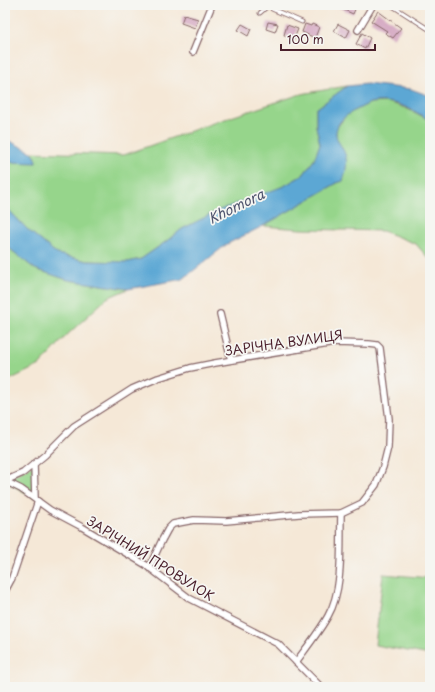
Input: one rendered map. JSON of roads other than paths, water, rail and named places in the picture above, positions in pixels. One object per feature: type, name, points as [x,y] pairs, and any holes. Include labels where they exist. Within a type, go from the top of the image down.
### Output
[{"type":"street","points":[[194,52],[212,5]]},
{"type":"street","points":[[358,30],[373,5]]},
{"type":"street","points":[[220,314],[231,360]]},
{"type":"street","name":"ЗАРІЧНА ВУЛИЦЯ","points":[[5,482],[23,473],[45,455],[74,426],[132,389],[158,378],[190,368],[334,343],[369,344],[377,345],[380,348],[388,419],[388,447],[383,467],[376,485],[362,502],[341,513],[299,514],[253,520],[194,520],[173,524],[168,529],[149,568]]},
{"type":"street","points":[[5,591],[12,578],[36,500],[34,464]]},
{"type":"street","name":"ЗАРІЧНИЙ ПРОВУЛОК","points":[[5,482],[21,489],[50,510],[82,527],[149,568],[190,598],[278,644],[296,662]]},
{"type":"street","points":[[321,687],[296,662],[328,616],[334,602],[339,584],[341,513]]},
{"type":"lane","points":[[260,13],[270,5],[272,9],[302,22]]},
{"type":"lane","points":[[391,5],[430,30]]},
{"type":"water","name":"Khomora","points":[[367,84],[411,89],[430,96],[430,121],[416,112],[394,103],[386,102],[370,103],[350,113],[340,122],[336,132],[337,138],[346,157],[346,171],[343,181],[263,226],[227,244],[183,279],[128,289],[68,280],[35,269],[5,245],[5,206],[27,229],[57,254],[87,261],[128,262],[141,259],[182,229],[217,211],[284,186],[303,175],[314,160],[320,144],[316,126],[316,109],[347,86]]},
{"type":"water","points":[[5,139],[32,152],[36,158],[36,163],[5,162]]}]
